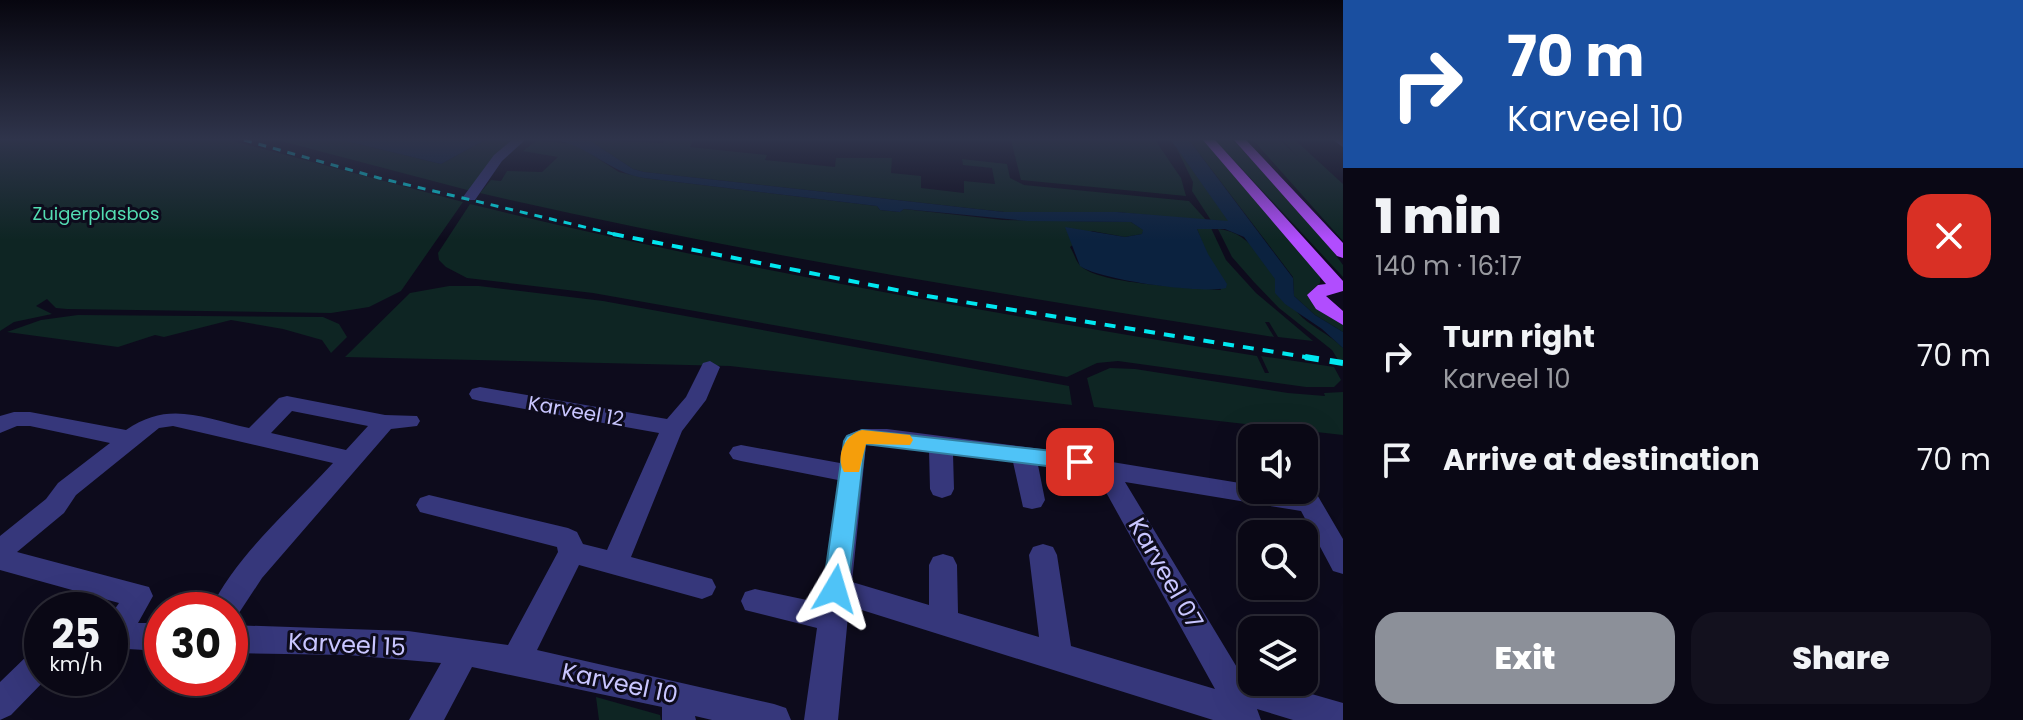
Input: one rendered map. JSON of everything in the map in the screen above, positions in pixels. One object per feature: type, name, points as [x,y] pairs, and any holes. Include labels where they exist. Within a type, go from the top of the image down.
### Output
[{"type":"main road","points":[[1238,174],[1342,287]]},
{"type":"main road","points":[[1271,174],[1343,253]]},
{"type":"main road","points":[[1342,287],[1331,297],[1343,312]]},
{"type":"main road","points":[[1342,287],[1324,289],[1316,295],[1322,305],[1343,319]]},
{"type":"street","points":[[470,197],[487,174]]},
{"type":"street","points":[[614,565],[672,428],[695,400],[710,367]]},
{"type":"street","name":"Karveel 12","points":[[480,394],[672,428]]},
{"type":"street","points":[[252,439],[287,403],[385,422],[409,421]]},
{"type":"street","points":[[0,425],[14,419],[30,419],[130,439]]},
{"type":"street","points":[[0,551],[55,506],[67,489],[153,422],[173,419],[351,459]]},
{"type":"street","points":[[237,592],[252,570],[385,422]]},
{"type":"street","points":[[821,720],[850,474],[855,441],[862,437],[1024,454],[1080,462],[1106,470],[1238,488]]},
{"type":"street","points":[[941,445],[942,489]]},
{"type":"street","points":[[741,453],[850,474]]},
{"type":"street","points":[[1024,454],[1032,500]]},
{"type":"street","name":"Karveel 07","points":[[1106,470],[1239,706]]},
{"type":"street","points":[[1308,504],[1343,563]]},
{"type":"street","points":[[429,505],[568,539],[572,552],[516,661]]},
{"type":"street","points":[[572,552],[702,587]]},
{"type":"street","points":[[1043,555],[1057,656]]},
{"type":"street","points":[[0,559],[124,592]]},
{"type":"street","points":[[943,565],[943,621]]},
{"type":"street","points":[[835,589],[1057,656],[1239,706],[1343,719]]},
{"type":"street","points":[[128,593],[139,596],[128,612]]},
{"type":"street","points":[[755,601],[832,619]]},
{"type":"street","name":"Karveel 15","points":[[248,639],[325,641],[464,651]]},
{"type":"street","points":[[426,720],[464,651]]},
{"type":"street","name":"Karveel 10","points":[[464,651],[516,661],[678,708],[774,720]]},
{"type":"street","points":[[0,704],[24,680]]},
{"type":"green space","name":"Zuigerplasbos","points":[[0,174],[356,174],[463,202],[401,291],[369,307],[331,313],[67,309],[56,308],[47,299],[36,306],[52,314],[14,322],[0,331]]},
{"type":"green space","points":[[405,174],[483,174],[471,191]]},
{"type":"green space","points":[[505,174],[626,174],[877,206],[880,210],[900,212],[904,209],[1003,220],[1131,222],[1144,230],[1142,234],[1125,237],[1092,231],[1070,247],[1077,261],[1095,274],[1129,282],[1221,290],[1197,229],[1211,228],[1226,260],[1256,293],[1313,341],[1278,337],[1269,322],[1265,322],[1274,337],[776,254],[480,193],[491,180],[501,181]]},
{"type":"green space","points":[[658,174],[897,174],[921,176],[921,188],[964,193],[964,181],[995,184],[993,174],[1009,174],[1010,178],[1024,185],[1189,201],[1207,221],[1117,212],[1004,212]]},
{"type":"green space","points":[[1019,174],[1178,174],[1186,196],[1021,180]]},
{"type":"green space","points":[[1189,174],[1195,174],[1228,221],[1212,222],[1192,191],[1193,182]]},
{"type":"green space","points":[[1215,174],[1234,174],[1320,272],[1320,283],[1310,292],[1343,322],[1343,332],[1315,315],[1294,296],[1293,277]]},
{"type":"green space","points":[[1246,174],[1264,174],[1321,235],[1343,265],[1343,277]]},
{"type":"green space","points":[[1283,174],[1332,174],[1343,184],[1343,241]]},
{"type":"green space","points":[[470,204],[861,288],[1257,356],[1265,373],[1269,373],[1261,356],[1334,367],[1341,380],[1334,387],[1306,387],[1118,361],[1097,363],[1067,377],[593,293],[467,278],[446,267],[439,260],[438,253]]},
{"type":"green space","points":[[1218,229],[1245,239],[1255,250],[1298,313],[1343,348],[1343,368],[1332,350],[1279,308],[1254,282],[1232,257]]},
{"type":"green space","points":[[449,286],[479,286],[603,301],[1069,386],[1072,405],[730,366],[345,357],[410,293]]},
{"type":"green space","points":[[78,315],[323,317],[339,324],[347,337],[331,353],[322,340],[231,320],[164,337],[155,335],[118,347],[7,332],[41,320]]},
{"type":"green space","points":[[1110,368],[1135,369],[1288,393],[1325,396],[1324,393],[1343,392],[1343,435],[1318,432],[1318,424],[1245,424],[1094,407],[1087,378]]},
{"type":"green space","points":[[596,697],[660,715],[661,720],[599,720]]},
{"type":"water","points":[[627,174],[658,174],[1004,212],[1117,212],[1228,221],[1195,174],[1214,174],[1293,278],[1294,296],[1315,315],[1343,332],[1343,348],[1322,329],[1285,304],[1275,293],[1275,279],[1244,237],[1225,229],[1197,229],[1227,284],[1226,288],[1196,289],[1107,276],[1080,266],[1065,227],[1125,237],[1142,234],[1143,230],[1131,222],[1027,221],[904,209],[900,212],[880,210],[877,206]]},
{"type":"railway","points":[[363,174],[617,235]]},
{"type":"railway","points":[[617,235],[927,296],[1318,359]]},
{"type":"railway","points":[[617,235],[622,236]]},
{"type":"railway","points":[[1305,357],[1343,363]]},
{"type":"slow traffic","points":[[851,467],[855,441],[862,437],[903,440]]},
{"type":"route","points":[[835,589],[855,441],[862,437],[887,437],[1080,462]]}]
